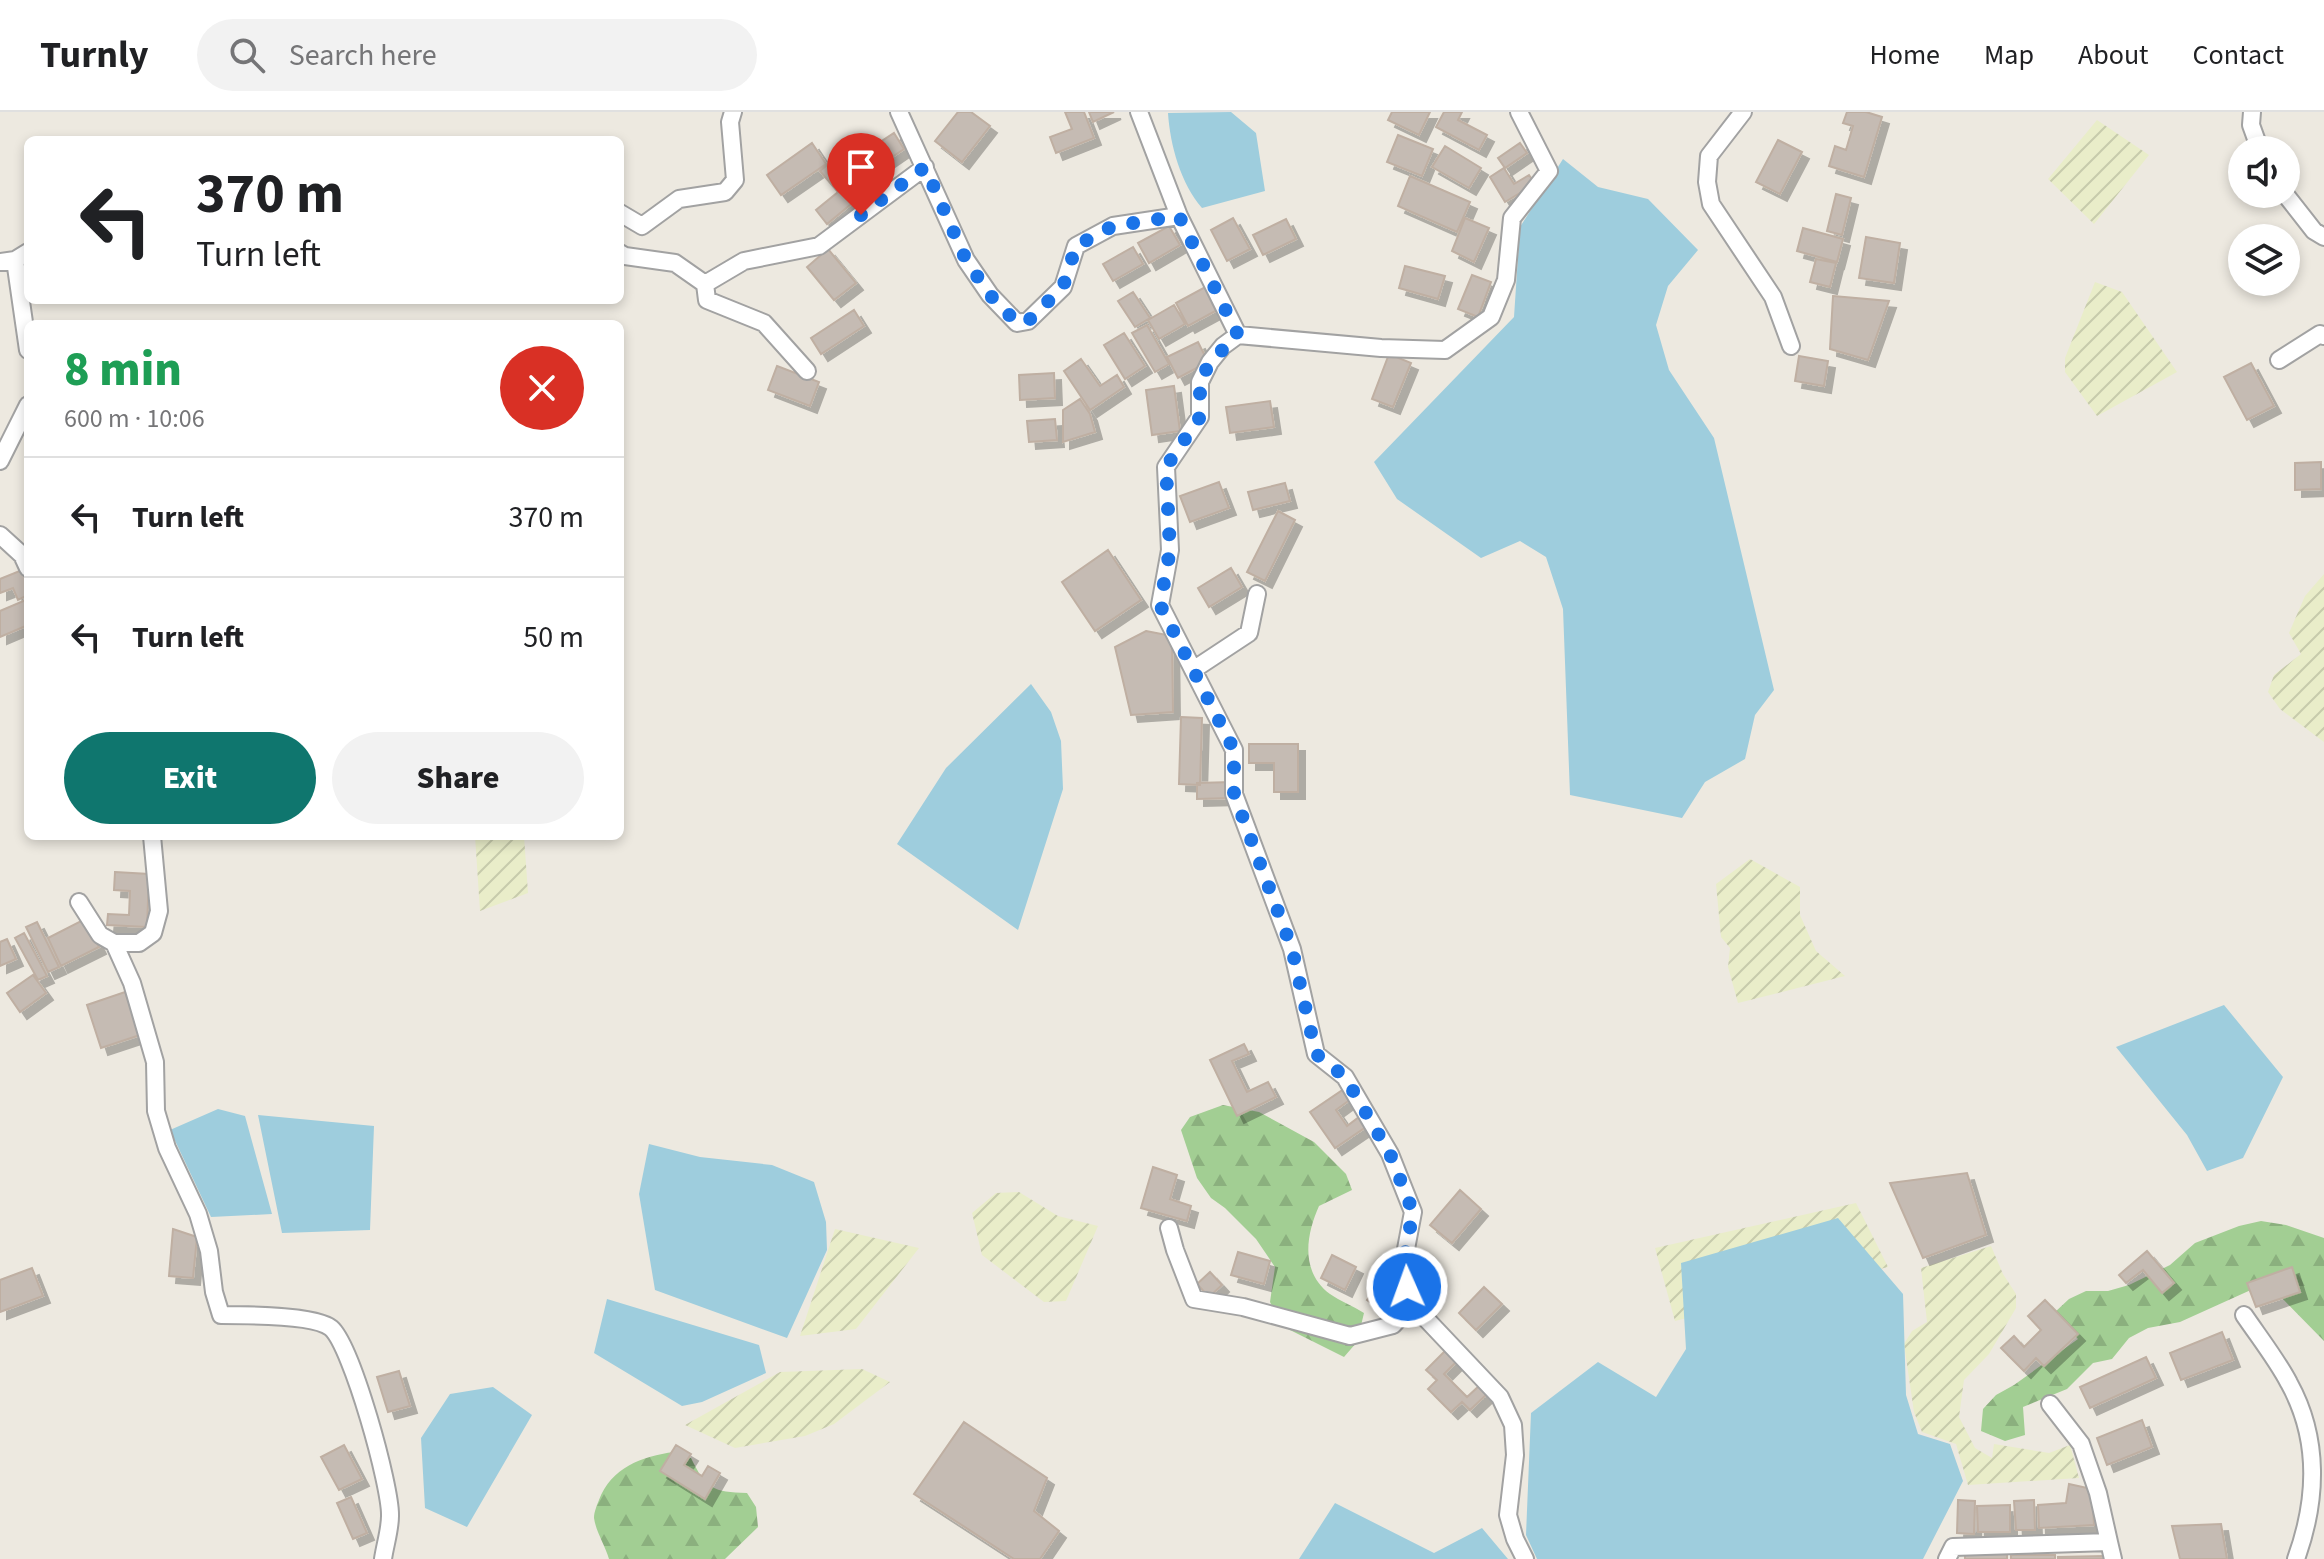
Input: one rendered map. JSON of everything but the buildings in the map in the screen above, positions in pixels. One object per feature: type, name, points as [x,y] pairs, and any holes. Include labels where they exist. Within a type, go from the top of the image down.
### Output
[{"type":"street","points":[[624,215],[642,226],[679,199],[725,192],[735,180],[730,122],[733,112]]},
{"type":"street","points":[[899,112],[966,260],[990,295],[1017,323],[1028,321],[1063,287],[1076,246],[1113,226],[1179,216]]},
{"type":"street","points":[[1139,112],[1179,216],[1238,335]]},
{"type":"street","points":[[1519,112],[1549,171],[1512,218],[1506,280],[1491,317],[1445,350],[1381,348],[1238,335],[1210,362],[1200,382],[1200,417],[1166,467],[1170,550],[1160,605],[1234,750],[1234,794],[1292,949],[1316,1054],[1345,1077],[1390,1154],[1413,1212],[1402,1270],[1412,1304],[1500,1397],[1513,1425],[1515,1455],[1508,1515],[1525,1559]]},
{"type":"street","points":[[1743,112],[1709,156],[1707,182],[1711,204],[1773,297],[1791,346]]},
{"type":"street","points":[[2252,112],[2251,125],[2255,136]]},
{"type":"street","points":[[705,284],[744,261],[819,246],[925,167]]},
{"type":"street","points":[[2296,208],[2314,231],[2324,237]]},
{"type":"street","points":[[624,255],[675,263],[705,284],[707,300],[764,323],[807,371]]},
{"type":"street","points":[[14,258],[24,324]]},
{"type":"street","points":[[2279,360],[2320,334],[2324,336]]},
{"type":"street","points":[[0,461],[24,413]]},
{"type":"street","points":[[0,535],[24,559]]},
{"type":"street","points":[[1193,670],[1249,633],[1257,594]]},
{"type":"street","points":[[79,902],[100,935],[114,943],[139,943],[153,933],[159,911],[152,840]]},
{"type":"street","points":[[114,943],[132,983],[148,1036],[155,1062],[156,1111],[167,1148],[198,1214],[209,1251],[214,1292],[221,1315],[310,1320],[331,1328],[346,1350],[383,1463],[390,1515],[383,1559]]},
{"type":"street","points":[[1169,1228],[1194,1299],[1243,1307],[1350,1336],[1393,1325],[1412,1304]]},
{"type":"street","points":[[2244,1315],[2290,1384],[2309,1431],[2314,1469],[2307,1529],[2296,1559]]},
{"type":"street","points":[[2050,1404],[2081,1444],[2098,1493],[2113,1559]]},
{"type":"street","points":[[1947,1559],[1953,1547],[2109,1542]]},
{"type":"green space","points":[[2097,120],[2149,155],[2094,224],[2048,179]]},
{"type":"green space","points":[[2095,282],[2122,292],[2177,372],[2097,416],[2065,372],[2065,358]]},
{"type":"green space","points":[[2324,574],[2324,742],[2280,709],[2268,692],[2274,675],[2301,654],[2289,633],[2305,596]]},
{"type":"green space","points":[[475,840],[524,840],[528,893],[480,911]]},
{"type":"green space","points":[[1750,859],[1800,887],[1800,915],[1816,951],[1845,976],[1738,1003],[1728,967],[1730,948],[1721,937],[1716,884]]},
{"type":"green space","points":[[1223,1105],[1259,1112],[1314,1142],[1346,1174],[1352,1190],[1319,1206],[1311,1229],[1308,1253],[1320,1285],[1334,1297],[1364,1313],[1357,1342],[1344,1357],[1282,1326],[1270,1302],[1275,1267],[1256,1239],[1211,1198],[1197,1178],[1181,1130],[1190,1117]]},
{"type":"green space","points":[[1019,1192],[1058,1216],[1098,1226],[1066,1301],[1044,1302],[982,1255],[972,1213],[996,1193]]},
{"type":"green space","points":[[1856,1203],[1888,1267],[1675,1321],[1655,1248]]},
{"type":"green space","points":[[2261,1221],[2286,1225],[2324,1238],[2324,1341],[2278,1294],[2253,1289],[2180,1322],[2148,1328],[2129,1338],[2112,1359],[2093,1363],[2067,1389],[2023,1407],[2025,1435],[2005,1441],[1981,1431],[1983,1409],[1996,1395],[2078,1339],[2054,1313],[2069,1299],[2086,1291],[2108,1291],[2129,1285],[2170,1265],[2195,1243]]},
{"type":"green space","points":[[835,1229],[919,1248],[856,1329],[800,1336]]},
{"type":"green space","points":[[1991,1246],[2016,1294],[2016,1308],[1989,1354],[1964,1380],[1959,1417],[1975,1448],[1992,1458],[1994,1444],[2049,1453],[2070,1445],[2079,1478],[1968,1485],[1956,1444],[1922,1432],[1914,1412],[1904,1344],[1912,1331],[1927,1322],[1921,1268]]},
{"type":"green space","points":[[862,1369],[890,1382],[834,1424],[805,1436],[735,1448],[685,1425],[780,1372]]},
{"type":"green space","points":[[674,1452],[691,1458],[701,1476],[712,1487],[747,1493],[756,1507],[758,1527],[725,1559],[609,1559],[594,1518],[604,1489],[629,1466]]},
{"type":"water","points":[[1231,112],[1256,133],[1265,191],[1202,208],[1188,188],[1178,164],[1168,113]]},
{"type":"water","points":[[1563,159],[1598,187],[1648,199],[1698,250],[1668,286],[1656,325],[1669,370],[1714,438],[1774,690],[1755,715],[1745,759],[1705,782],[1682,818],[1570,795],[1563,609],[1546,557],[1520,541],[1481,558],[1397,499],[1374,462],[1514,317],[1520,227]]},
{"type":"water","points":[[1031,684],[1051,712],[1061,741],[1063,789],[1018,930],[897,844],[946,768]]},
{"type":"water","points":[[2224,1005],[2283,1077],[2243,1158],[2207,1171],[2187,1135],[2116,1047]]},
{"type":"water","points":[[218,1109],[245,1116],[272,1214],[211,1217],[170,1130]]},
{"type":"water","points":[[258,1115],[374,1126],[370,1230],[282,1233]]},
{"type":"water","points":[[649,1144],[700,1157],[772,1165],[814,1182],[826,1222],[827,1250],[787,1338],[655,1290],[639,1194]]},
{"type":"water","points":[[1838,1218],[1903,1294],[1906,1395],[1918,1434],[1950,1444],[1963,1481],[1923,1559],[1537,1559],[1526,1535],[1531,1413],[1598,1362],[1656,1397],[1686,1349],[1681,1263]]},
{"type":"water","points":[[607,1299],[759,1345],[766,1373],[702,1402],[682,1406],[594,1353]]},
{"type":"water","points":[[493,1387],[532,1415],[467,1527],[425,1508],[421,1438],[450,1394]]},
{"type":"water","points":[[1335,1503],[1434,1553],[1482,1528],[1508,1559],[1299,1559]]},
{"type":"route","points":[[861,215],[925,167],[966,260],[990,295],[1017,323],[1028,321],[1063,287],[1076,246],[1113,226],[1179,216],[1238,335],[1223,346],[1210,362],[1200,382],[1200,417],[1166,467],[1170,550],[1160,605],[1234,750],[1234,794],[1292,949],[1316,1054],[1345,1077],[1390,1154],[1413,1212],[1402,1270],[1407,1287]]}]
